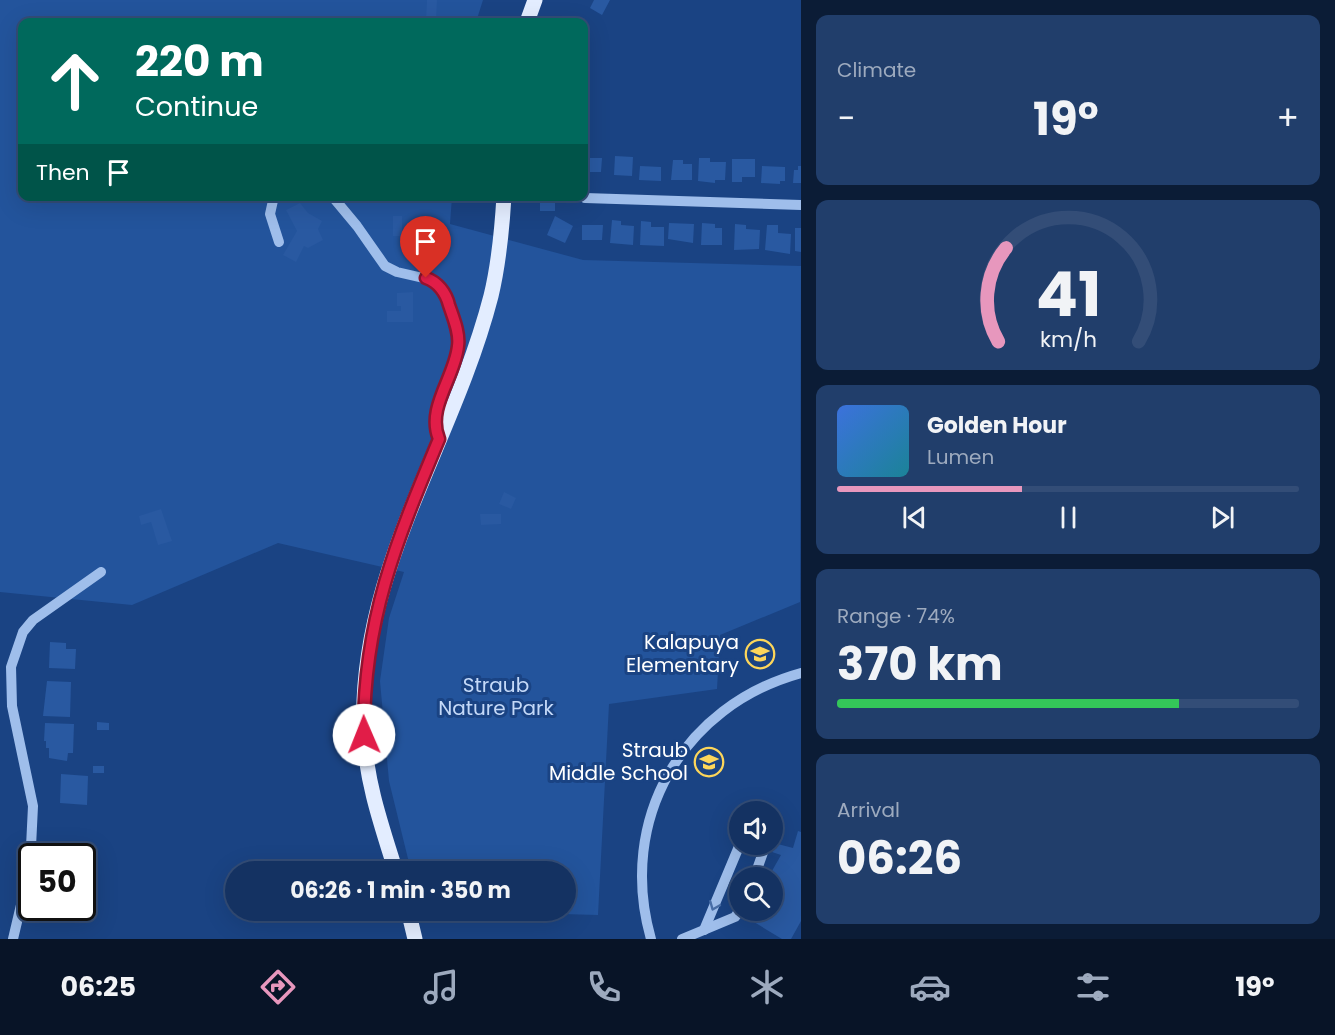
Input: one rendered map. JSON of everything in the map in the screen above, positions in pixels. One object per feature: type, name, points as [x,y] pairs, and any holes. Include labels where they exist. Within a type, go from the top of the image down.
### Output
[{"type":"main road","points":[[528,18],[535,0]]},
{"type":"main road","points":[[393,861],[366,762],[364,705],[376,610],[390,563],[478,338],[491,297],[498,263],[504,201]]},
{"type":"main road","points":[[411,921],[415,939]]},
{"type":"street","points":[[588,198],[801,205]]},
{"type":"street","points":[[273,201],[270,214],[279,242]]},
{"type":"street","points":[[336,201],[385,266],[397,272],[432,280],[447,298],[459,344],[439,402],[435,430],[439,439]]},
{"type":"street","points":[[13,939],[30,867],[33,806],[12,706],[11,668],[23,632],[33,620],[101,572]]},
{"type":"street","points":[[651,939],[642,877],[643,851],[647,829],[661,786],[686,747],[716,716],[747,694],[767,684],[801,673]]},
{"type":"street","points":[[704,930],[735,855]]},
{"type":"street","points":[[682,939],[729,920]]},
{"type":"green space","name":"Straub Nature Park","points":[[0,0],[483,0],[477,18],[18,18],[18,201],[452,201],[450,224],[583,260],[801,266],[800,602],[720,635],[717,689],[609,704],[598,915],[576,914],[576,861],[409,861],[389,781],[380,681],[389,618],[404,572],[278,543],[132,605],[0,592]]},
{"type":"building","points":[[427,0],[437,0],[436,18],[426,18]]},
{"type":"building","points":[[594,0],[610,0],[602,15],[590,8]]},
{"type":"building","points":[[615,156],[633,157],[632,176],[614,175]]},
{"type":"building","points":[[588,158],[602,158],[601,172],[588,172]]},
{"type":"building","points":[[699,158],[710,158],[710,162],[726,162],[725,180],[715,180],[715,183],[698,181]]},
{"type":"building","points":[[732,159],[755,159],[755,177],[742,177],[742,182],[732,182]]},
{"type":"building","points":[[673,160],[683,160],[683,164],[692,164],[692,180],[671,180]]},
{"type":"building","points":[[640,166],[661,167],[661,181],[639,180]]},
{"type":"building","points":[[762,166],[785,167],[785,181],[780,181],[780,184],[761,183]]},
{"type":"building","points":[[798,166],[801,166],[801,183],[793,183],[794,170],[798,170]]},
{"type":"building","points":[[540,201],[555,201],[555,211],[540,211]]},
{"type":"building","points":[[300,203],[308,213],[322,221],[318,229],[323,240],[308,248],[304,246],[296,262],[283,255],[297,231],[286,210]]},
{"type":"building","points":[[393,216],[402,216],[402,236],[393,236]]},
{"type":"building","points":[[555,216],[573,226],[565,243],[547,235]]},
{"type":"building","points":[[612,220],[621,221],[621,225],[634,226],[633,245],[610,243]]},
{"type":"building","points":[[641,221],[651,222],[651,227],[664,227],[664,246],[640,245]]},
{"type":"building","points":[[669,223],[694,224],[693,243],[668,239]]},
{"type":"building","points":[[702,223],[715,224],[715,228],[722,228],[722,245],[701,245]]},
{"type":"building","points":[[735,224],[746,225],[746,229],[760,230],[759,249],[734,250]]},
{"type":"building","points":[[582,225],[603,225],[602,240],[582,240]]},
{"type":"building","points":[[767,225],[778,225],[778,233],[791,234],[790,254],[765,250]]},
{"type":"building","points":[[795,228],[801,228],[801,252],[795,251]]},
{"type":"building","points":[[429,239],[438,239],[438,256],[429,256]]},
{"type":"building","points":[[413,292],[413,322],[387,322],[387,311],[401,311],[401,306],[397,306],[397,293]]},
{"type":"building","points":[[504,492],[516,498],[511,509],[499,504]]},
{"type":"building","points":[[161,509],[172,541],[158,545],[151,522],[141,525],[139,516]]},
{"type":"building","points":[[480,514],[501,514],[501,524],[481,525]]},
{"type":"building","points":[[50,642],[66,643],[66,649],[76,649],[75,669],[49,668]]},
{"type":"building","points":[[47,681],[71,682],[70,717],[43,716]]},
{"type":"building","points":[[97,722],[109,723],[109,730],[97,730]]},
{"type":"building","points":[[45,723],[74,724],[73,753],[68,753],[67,761],[49,758],[49,748],[46,748],[46,741],[44,741]]},
{"type":"building","points":[[93,766],[104,766],[104,773],[93,773]]},
{"type":"building","points":[[61,774],[88,776],[87,805],[60,803]]},
{"type":"building","points":[[798,831],[801,832],[801,921],[791,939],[782,939],[752,921],[783,921],[783,867],[774,867],[783,855],[783,845],[793,848]]},
{"type":"building","points":[[50,921],[65,921],[65,923]]},
{"type":"place","name":"Kalapuya Elementary","points":[[760,654]]},
{"type":"place","name":"Straub Middle School","points":[[709,762]]},
{"type":"route","points":[[364,735],[367,668],[374,620],[405,520],[439,439],[435,430],[439,402],[459,344],[447,298],[441,288],[426,278]]}]
